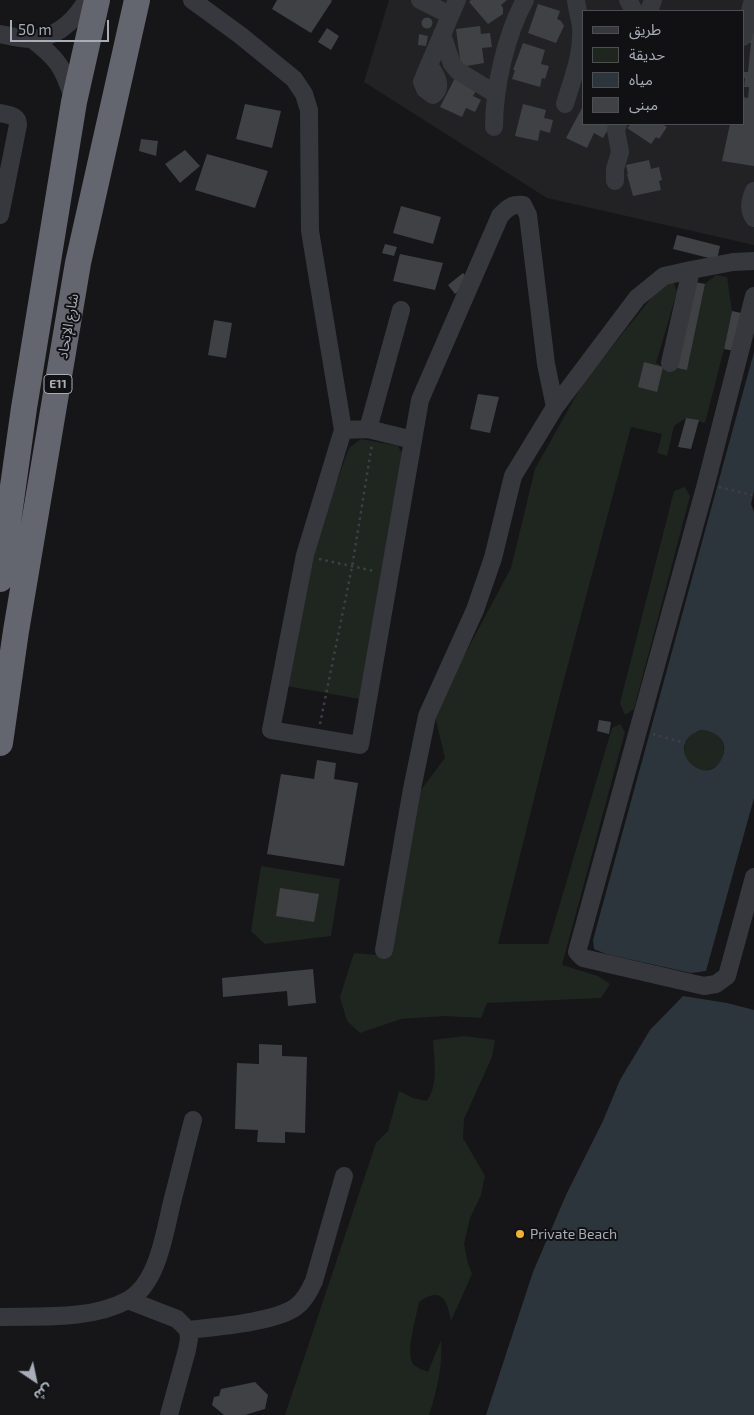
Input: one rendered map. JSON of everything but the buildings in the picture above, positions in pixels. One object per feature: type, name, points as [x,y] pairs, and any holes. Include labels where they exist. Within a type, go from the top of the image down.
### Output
[{"type":"highway","name":"E11","points":[[0,579],[24,408],[74,102],[97,0]]},
{"type":"highway","name":"شارع الإتحاد","points":[[0,743],[16,631],[78,263],[137,0]]},
{"type":"street","points":[[0,36],[32,39],[52,34],[62,29],[78,14],[87,0]]},
{"type":"street","points":[[130,27],[141,0]]},
{"type":"street","points":[[192,0],[240,35],[294,79],[304,94],[309,110],[310,231],[343,430],[305,555],[271,730],[360,745],[420,400],[500,216],[508,207],[516,204],[523,205],[528,215],[546,364],[555,407]]},
{"type":"street","points":[[420,0],[454,7],[429,64]]},
{"type":"street","points":[[744,33],[753,0]]},
{"type":"street","points":[[494,127],[496,94],[521,2]]},
{"type":"street","points":[[565,104],[578,63],[581,40],[581,2]]},
{"type":"street","points":[[442,34],[452,64],[458,71],[496,94]]},
{"type":"street","points":[[32,39],[50,52],[62,68],[74,102]]},
{"type":"street","points":[[0,113],[14,116],[18,122],[0,210]]},
{"type":"street","points":[[615,181],[615,169],[620,152],[616,130],[618,125]]},
{"type":"street","points":[[754,191],[750,205],[754,218]]},
{"type":"street","points":[[384,950],[412,789],[427,716],[475,610],[493,558],[514,476],[555,407],[637,298],[664,276],[733,262],[754,261]]},
{"type":"street","points":[[670,363],[691,270]]},
{"type":"street","points":[[754,296],[706,484],[577,952],[583,958],[704,986],[716,984],[727,976],[754,877]]},
{"type":"street","points":[[371,430],[401,310]]},
{"type":"street","points":[[343,430],[371,430],[413,440]]},
{"type":"street","points":[[0,1317],[85,1314],[112,1307],[128,1300],[139,1291],[148,1279],[159,1256],[193,1120]]},
{"type":"street","points":[[188,1330],[279,1315],[296,1307],[308,1293],[314,1281],[344,1176]]},
{"type":"street","points":[[128,1300],[177,1319],[188,1330],[187,1350],[169,1415]]},
{"type":"path","points":[[317,738],[352,567],[371,430]]},
{"type":"path","points":[[706,484],[752,495]]},
{"type":"path","points":[[305,555],[352,567],[391,574]]},
{"type":"path","points":[[637,730],[685,743]]},
{"type":"shaded area","points":[[389,0],[754,0],[754,245],[547,198],[364,82]]},
{"type":"green space","points":[[716,275],[727,277],[732,311],[705,423],[686,418],[674,426],[667,456],[657,453],[662,434],[631,427],[558,702],[498,944],[548,944],[612,728],[620,724],[625,732],[562,965],[598,976],[610,984],[601,998],[487,1003],[481,1018],[444,1016],[401,1019],[360,1033],[347,1021],[340,997],[354,953],[390,956],[417,795],[445,758],[434,712],[511,568],[535,469],[583,383],[664,282],[674,283],[677,292],[656,363],[664,367],[687,369],[705,284]]},
{"type":"green space","points":[[361,439],[398,446],[408,464],[365,700],[281,685],[313,546],[349,448]]},
{"type":"green space","points":[[685,487],[690,496],[634,709],[625,715],[620,703],[674,491]]},
{"type":"green space","points":[[700,730],[708,730],[715,733],[721,739],[724,750],[721,761],[715,767],[708,770],[700,770],[693,767],[687,761],[684,754],[684,746],[687,739],[693,733]]},
{"type":"green space","points":[[261,866],[340,879],[331,936],[265,944],[251,931]]},
{"type":"green space","points":[[465,1036],[495,1040],[492,1057],[464,1119],[463,1138],[485,1176],[481,1195],[470,1218],[464,1244],[472,1274],[451,1321],[448,1307],[438,1295],[427,1297],[419,1302],[410,1353],[414,1365],[428,1372],[441,1340],[439,1378],[429,1415],[285,1415],[376,1143],[388,1131],[399,1091],[413,1098],[427,1101],[431,1094],[434,1079],[433,1040]]},
{"type":"water","points":[[754,352],[754,491],[751,504],[754,512],[754,798],[706,971],[691,973],[606,954],[594,949],[593,940]],"holes":[[[701,730],[720,738],[723,742],[724,752],[715,767],[706,770],[697,768],[690,762],[685,754],[684,745],[689,737]]]},
{"type":"water","points":[[683,996],[727,1003],[754,1010],[754,1415],[486,1415],[533,1272],[566,1195],[603,1121],[620,1080],[650,1030]]},
{"type":"place","name":"Private Beach","points":[[520,1234]]}]
